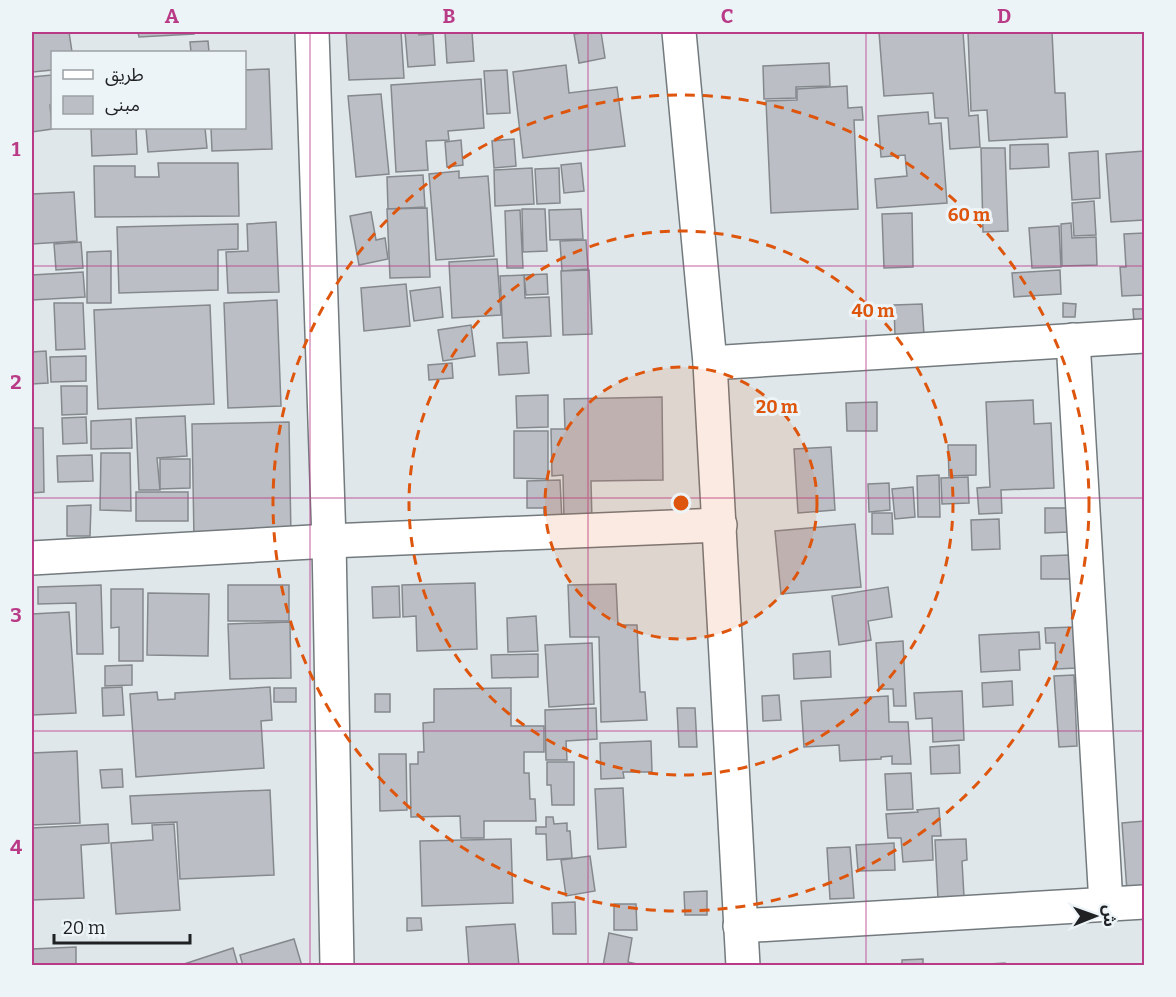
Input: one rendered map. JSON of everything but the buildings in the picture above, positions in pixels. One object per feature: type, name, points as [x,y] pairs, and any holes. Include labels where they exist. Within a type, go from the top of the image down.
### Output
[{"type":"street","points":[[312,32],[329,541],[337,966]]},
{"type":"street","points":[[679,32],[710,363],[743,966]]},
{"type":"street","points":[[710,363],[1144,336]]},
{"type":"street","points":[[1073,340],[1106,904]]},
{"type":"street","points":[[32,558],[329,541],[720,525]]},
{"type":"street","points":[[741,926],[1144,902]]}]
